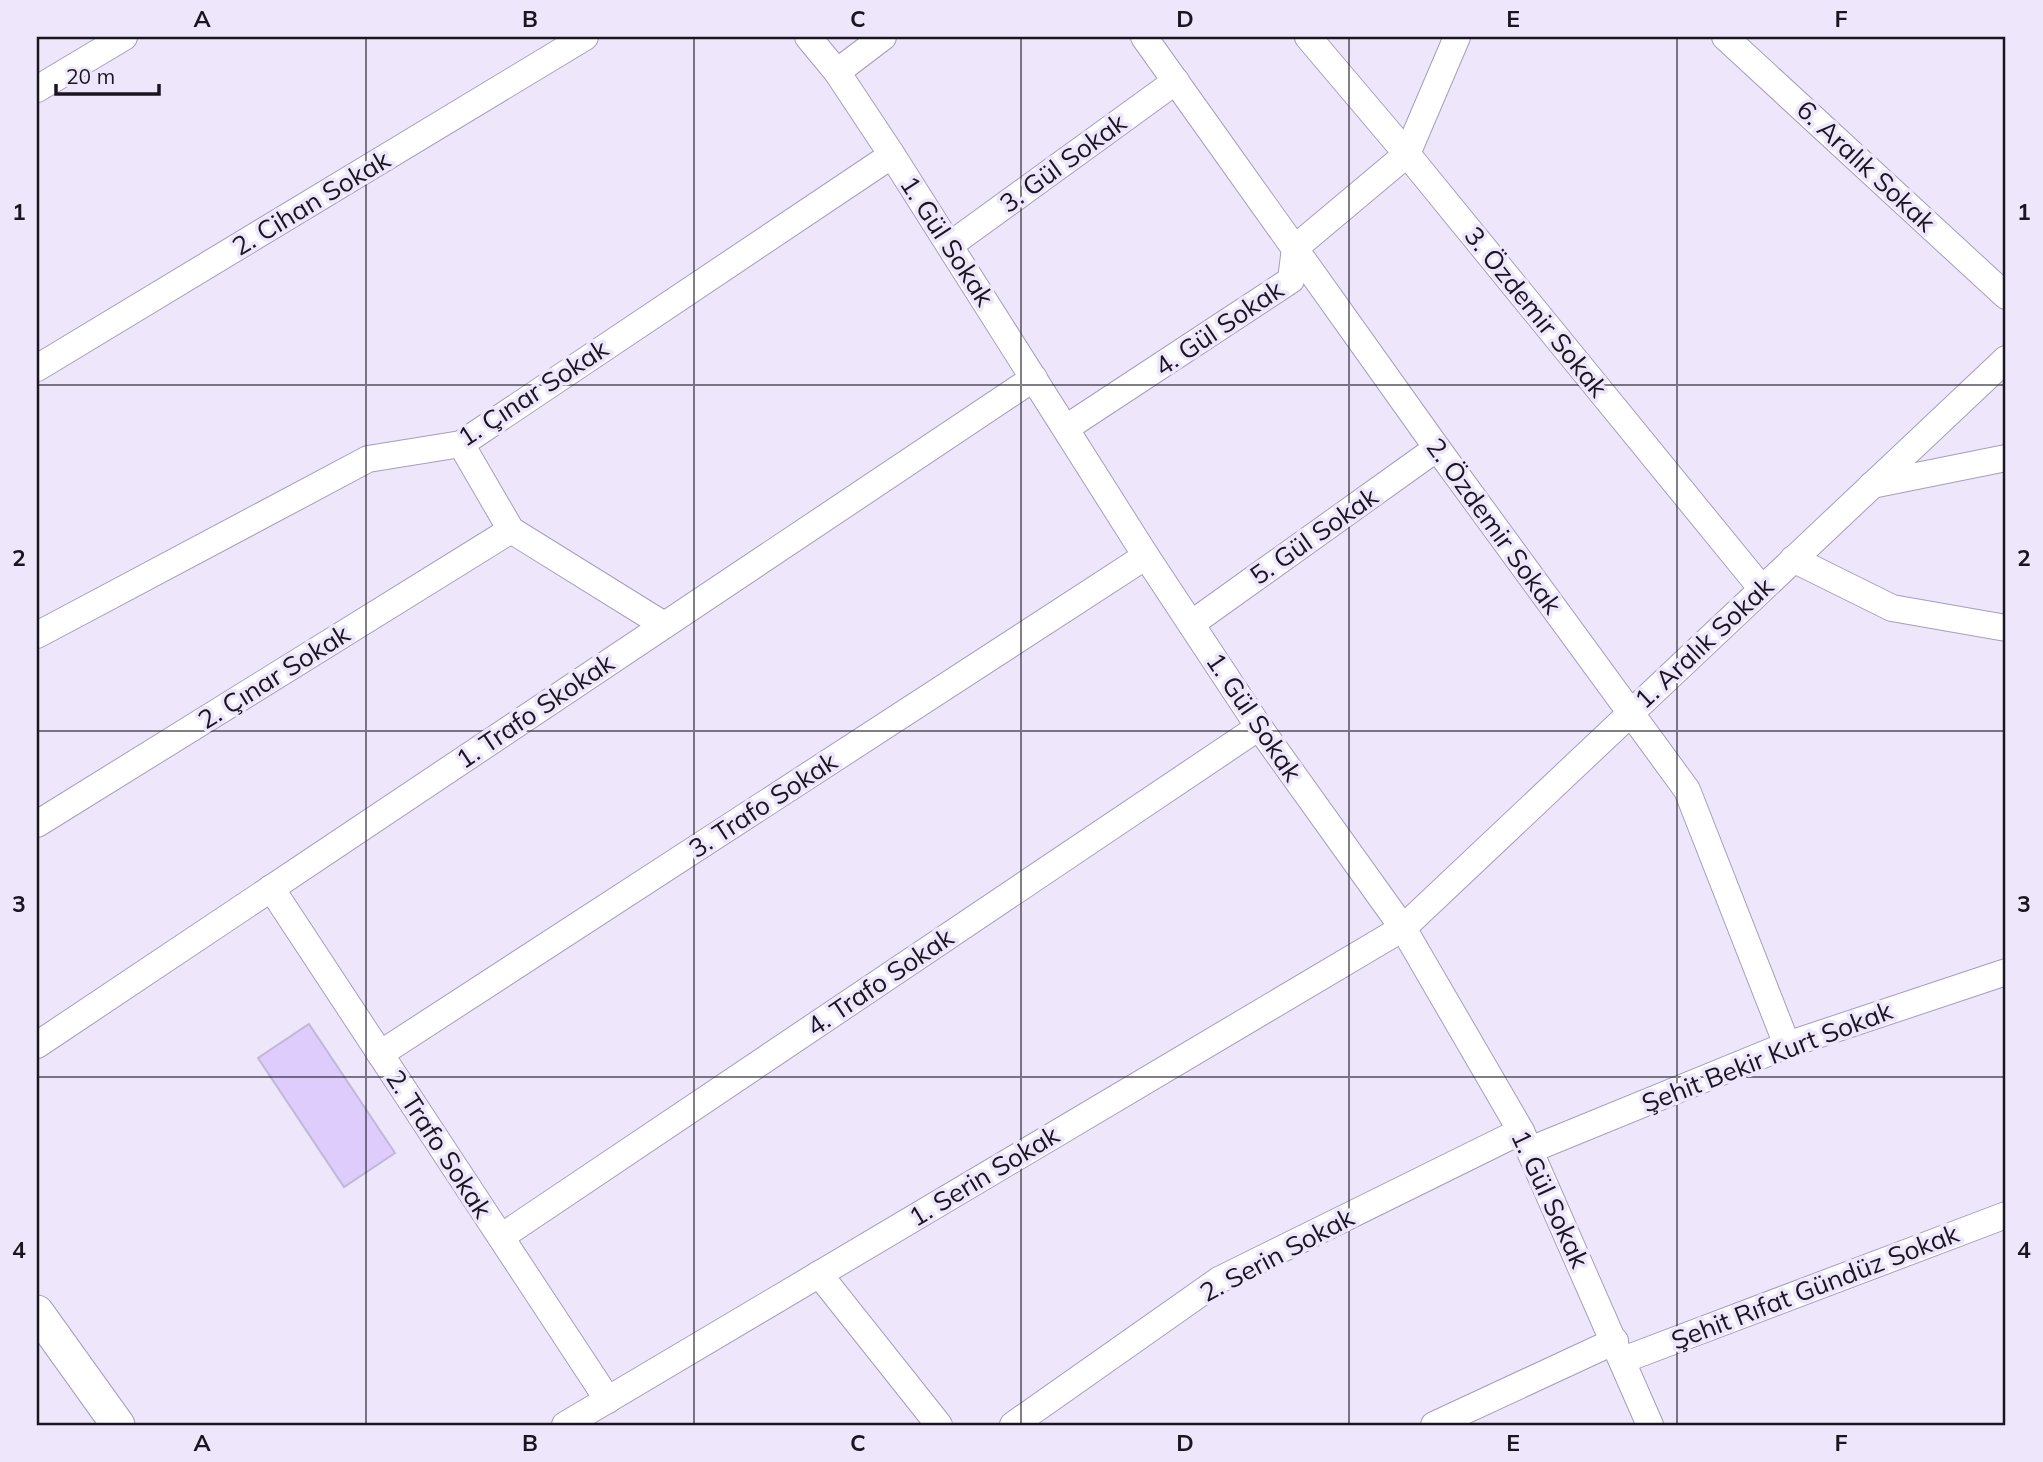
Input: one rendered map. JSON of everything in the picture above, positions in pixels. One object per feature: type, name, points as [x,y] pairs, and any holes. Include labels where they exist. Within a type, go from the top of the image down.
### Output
[{"type":"street","points":[[37,89],[124,37]]},
{"type":"street","name":"2. Cihan Sokak","points":[[37,368],[585,37]]},
{"type":"street","name":"1. Gül Sokak","points":[[808,37],[837,72],[892,155],[1146,556],[1259,727],[1402,928],[1525,1141],[1650,1425]]},
{"type":"street","points":[[837,72],[883,37]]},
{"type":"street","name":"2. Özdemir Sokak","points":[[1144,37],[1437,448],[1687,790],[1787,1045]]},
{"type":"street","name":"3. Özdemir Sokak","points":[[1307,37],[1407,153],[1762,589]]},
{"type":"street","name":"4. Gül Sokak","points":[[1066,428],[1291,280],[1295,248],[1407,153],[1457,37]]},
{"type":"street","name":"6. Aralık Sokak","points":[[1725,37],[2006,296]]},
{"type":"street","name":"3. Gül Sokak","points":[[950,245],[1176,81]]},
{"type":"street","name":"1. Çınar Sokak","points":[[37,635],[368,459],[461,444],[892,155]]},
{"type":"street","name":"1. Aralık Sokak","points":[[1402,928],[2006,359]]},
{"type":"street","name":"1. Trafo Skokak","points":[[37,1045],[1034,378]]},
{"type":"street","points":[[461,444],[511,530],[664,625]]},
{"type":"street","name":"5. Gül Sokak","points":[[1191,624],[1437,448]]},
{"type":"street","points":[[1872,485],[2006,458]]},
{"type":"street","name":"2. Çınar Sokak","points":[[37,824],[511,530]]},
{"type":"street","name":"3. Trafo Sokak","points":[[380,1054],[1146,556]]},
{"type":"street","points":[[1793,559],[1892,608],[2006,628]]},
{"type":"street","name":"4. Trafo Sokak","points":[[500,1237],[1259,727]]},
{"type":"street","name":"2. Trafo Sokak","points":[[271,888],[608,1400]]},
{"type":"street","name":"1. Serin Sokak","points":[[565,1425],[1402,928]]},
{"type":"street","name":"Şehit Bekir Kurt Sokak","points":[[1525,1141],[1787,1045],[2006,972]]},
{"type":"street","name":"2. Serin Sokak","points":[[1013,1425],[1219,1280],[1525,1141]]},
{"type":"street","name":"Şehit Rıfat Gündüz Sokak","points":[[1434,1425],[1619,1350],[2006,1215]]},
{"type":"street","points":[[819,1274],[939,1425]]},
{"type":"street","points":[[37,1312],[118,1425]]},
{"type":"building","points":[[309,1024],[395,1153],[344,1187],[258,1058]]}]
